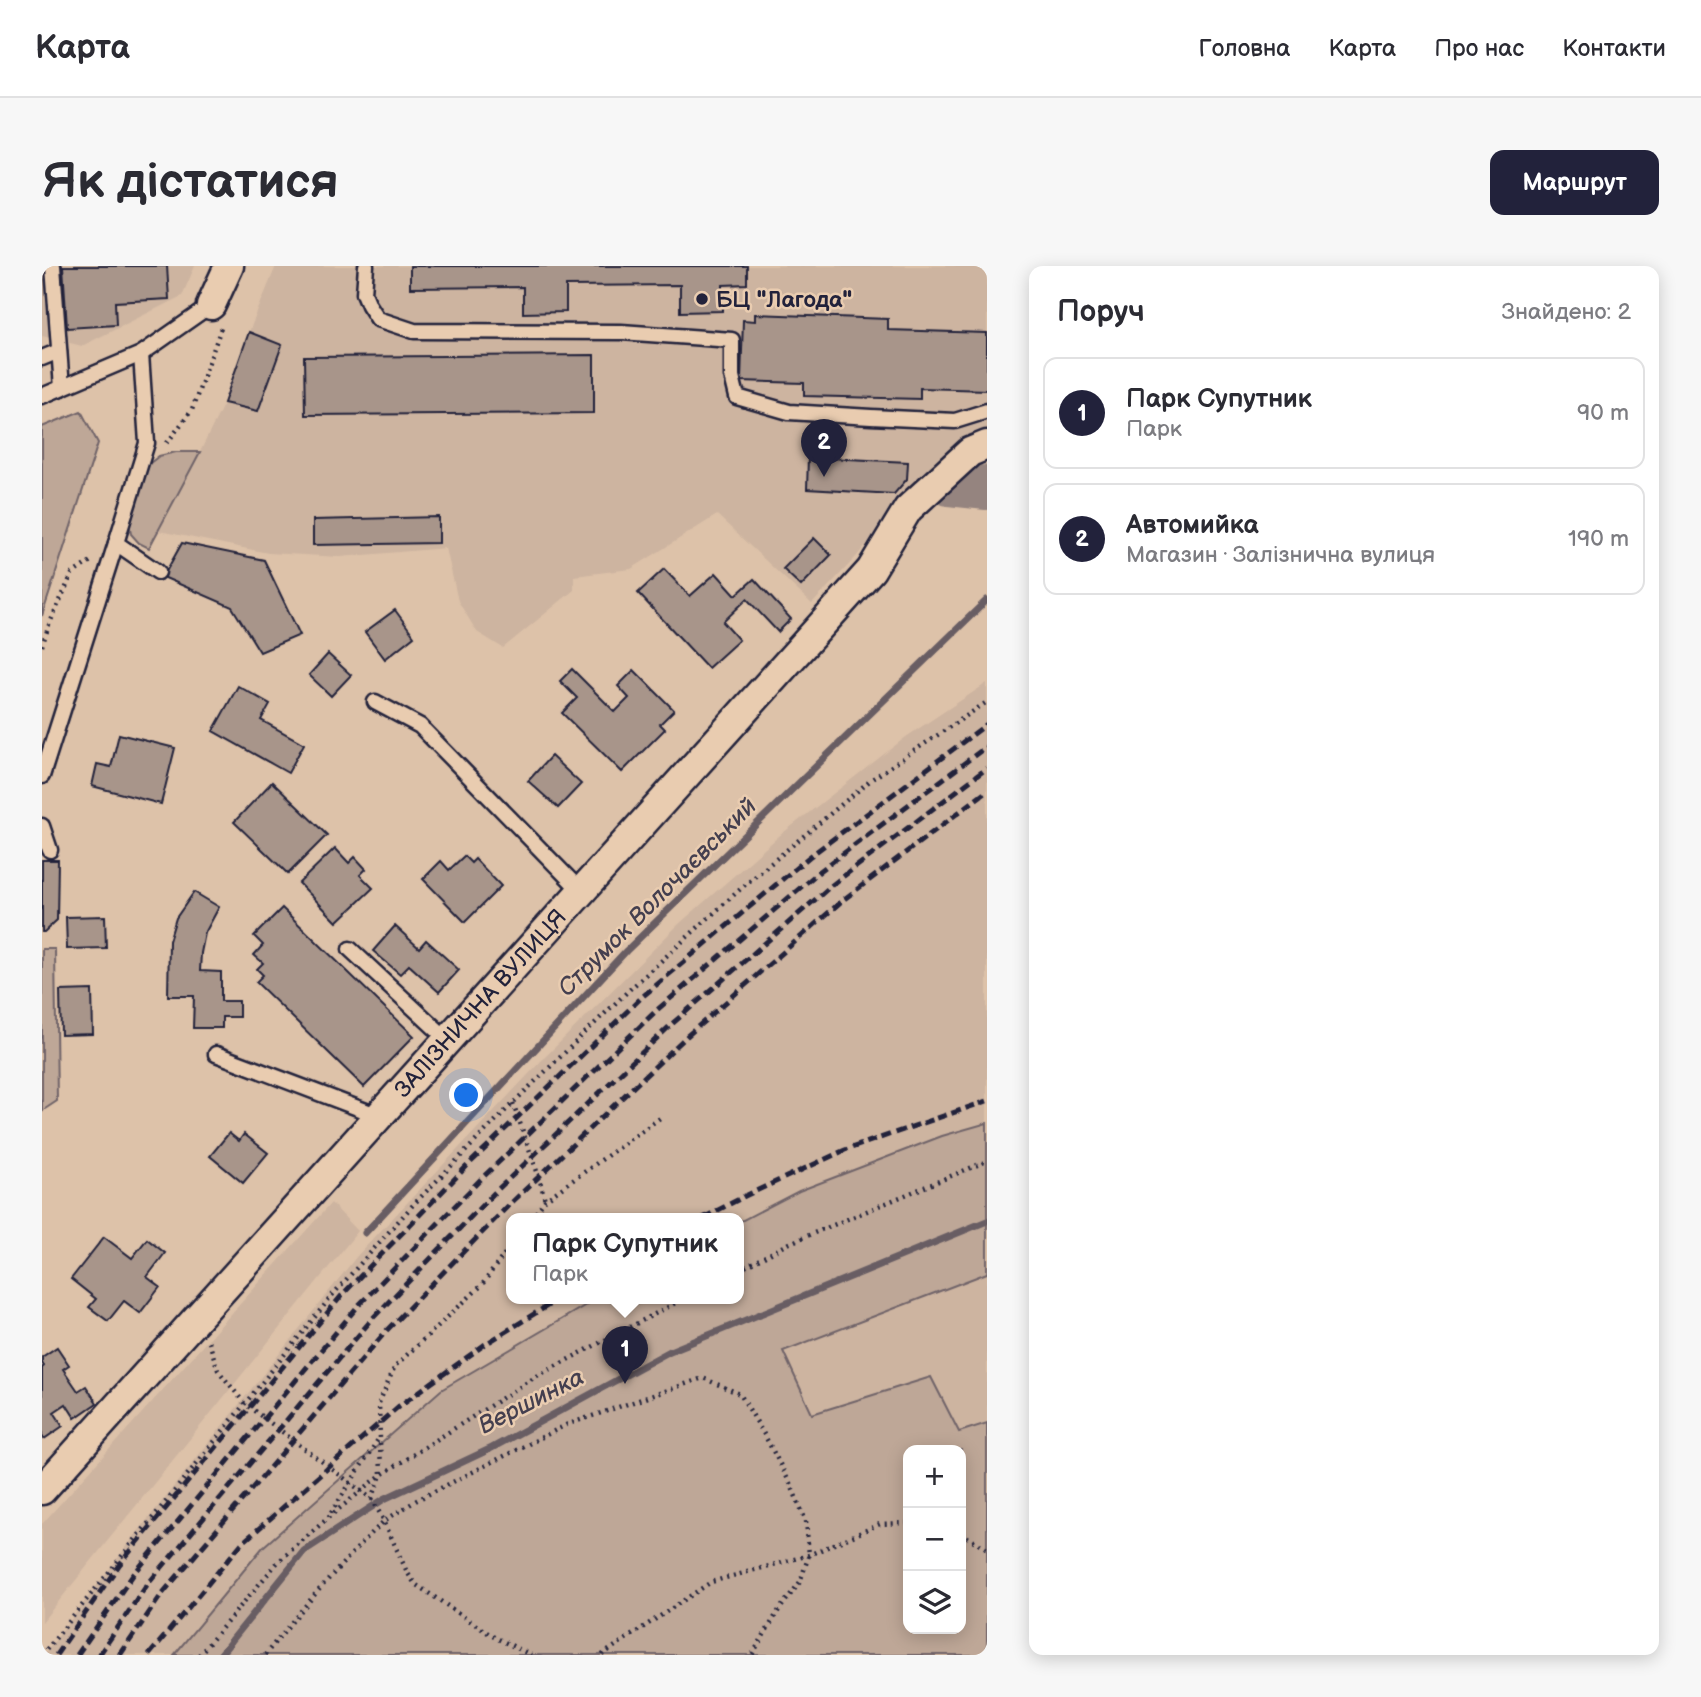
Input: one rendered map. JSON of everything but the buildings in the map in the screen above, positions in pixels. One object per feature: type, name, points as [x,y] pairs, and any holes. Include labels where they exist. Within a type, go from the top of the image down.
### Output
[{"type":"street","points":[[217,313],[229,266]]},
{"type":"street","name":"ЗАЛІЗНИЧНА ВУЛИЦЯ","points":[[42,1490],[871,570],[908,509],[970,452],[987,445]]},
{"type":"lane","points":[[53,266],[62,388]]},
{"type":"lane","points":[[366,266],[364,293],[378,318],[414,331],[621,332],[732,340],[732,376],[737,397],[789,412],[956,421],[987,411]]},
{"type":"lane","points":[[42,396],[141,354],[217,313]]},
{"type":"lane","points":[[42,358],[59,351]]},
{"type":"lane","points":[[42,776],[147,443],[141,354]]},
{"type":"lane","points":[[116,543],[158,572]]},
{"type":"lane","points":[[375,702],[420,726],[581,891]]},
{"type":"lane","points":[[42,826],[50,850]]},
{"type":"lane","points":[[350,949],[448,1040]]},
{"type":"lane","points":[[216,1054],[379,1116]]},
{"type":"path","points":[[167,443],[192,410],[217,313]]},
{"type":"path","points":[[42,646],[72,574],[116,543]]},
{"type":"path","points":[[42,1655],[335,1292],[412,1206],[513,1103],[629,990],[746,884],[872,779],[987,702]]},
{"type":"path","points":[[513,1103],[545,1200]]},
{"type":"path","points":[[536,1213],[545,1200],[660,1118]]},
{"type":"path","points":[[744,1267],[790,1243],[987,1161]]},
{"type":"path","points":[[372,1499],[381,1475],[379,1403],[395,1366],[481,1286],[506,1252]]},
{"type":"path","points":[[199,1655],[278,1562],[381,1475],[537,1376],[673,1304]]},
{"type":"path","points":[[201,1314],[218,1370],[245,1404],[372,1499],[415,1584],[494,1637],[531,1655]]},
{"type":"path","points":[[265,1655],[351,1553],[384,1521],[417,1500],[566,1425],[703,1378],[740,1394],[791,1485],[806,1521],[809,1555],[800,1582],[779,1610],[752,1655]]},
{"type":"path","points":[[329,1517],[380,1438]]},
{"type":"path","points":[[602,1655],[711,1582],[809,1555],[880,1524],[903,1523]]},
{"type":"path","points":[[966,1536],[987,1549]]},
{"type":"shaded area","points":[[42,266],[195,266],[182,296],[82,346],[42,336]]},
{"type":"shaded area","points":[[276,266],[987,266],[987,435],[935,461],[856,557],[812,604],[717,515],[631,569],[574,576],[574,590],[503,648],[477,632],[458,601],[446,548],[340,557],[268,553],[159,531],[224,403]]},
{"type":"shaded area","points":[[81,411],[98,443],[42,616],[42,427]]},
{"type":"shaded area","points":[[176,452],[200,452],[149,548],[139,543],[131,534],[129,524],[145,467],[159,456]]},
{"type":"shaded area","points":[[987,683],[987,1123],[942,1136],[799,1191],[744,1218],[744,1213],[506,1213],[506,1304],[588,1304],[441,1390],[263,1547],[174,1655],[44,1655],[140,1529],[357,1256],[543,1059],[679,924],[779,836],[906,737]]},
{"type":"shaded area","points":[[42,949],[55,949],[57,1101],[42,1111]]},
{"type":"shaded area","points":[[987,1123],[987,1273],[783,1351],[812,1414],[931,1377],[959,1432],[987,1423],[987,1655],[174,1655],[263,1547],[441,1390],[588,1304],[744,1304],[744,1219],[799,1191],[942,1136]]},
{"type":"shaded area","points":[[331,1203],[358,1231],[42,1622],[42,1524]]},
{"type":"shaded area","points":[[987,1273],[987,1423],[959,1432],[931,1377],[812,1415],[783,1351]]},
{"type":"waterway","points":[[949,484],[987,488]]},
{"type":"waterway","name":"Струмок Волочаєвський","points":[[365,1233],[626,951],[987,600]]},
{"type":"waterway","name":"Вершинка","points":[[220,1655],[304,1551],[384,1499],[490,1449],[670,1351],[987,1221]]},
{"type":"railway","points":[[56,1655],[119,1565],[343,1294],[466,1167],[642,997],[809,857],[987,724]]},
{"type":"railway","points":[[77,1655],[133,1575],[358,1306],[480,1180],[657,1010],[820,871],[987,746]]},
{"type":"railway","points":[[99,1655],[147,1585],[373,1318],[494,1193],[673,1023],[832,885],[987,768]]},
{"type":"railway","points":[[120,1655],[162,1594],[387,1330],[508,1206],[687,1036],[843,900],[987,791]]},
{"type":"railway","points":[[713,1213],[845,1150],[987,1101]]},
{"type":"railway","points":[[149,1655],[241,1544],[399,1406],[484,1345],[550,1304]]},
{"type":"place","name":"БЦ \"Лагода\"","points":[[702,299]]},
{"type":"place","name":"Автомийка","points":[[824,477]]},
{"type":"place","name":"Парк Супутник","points":[[625,1384]]}]
